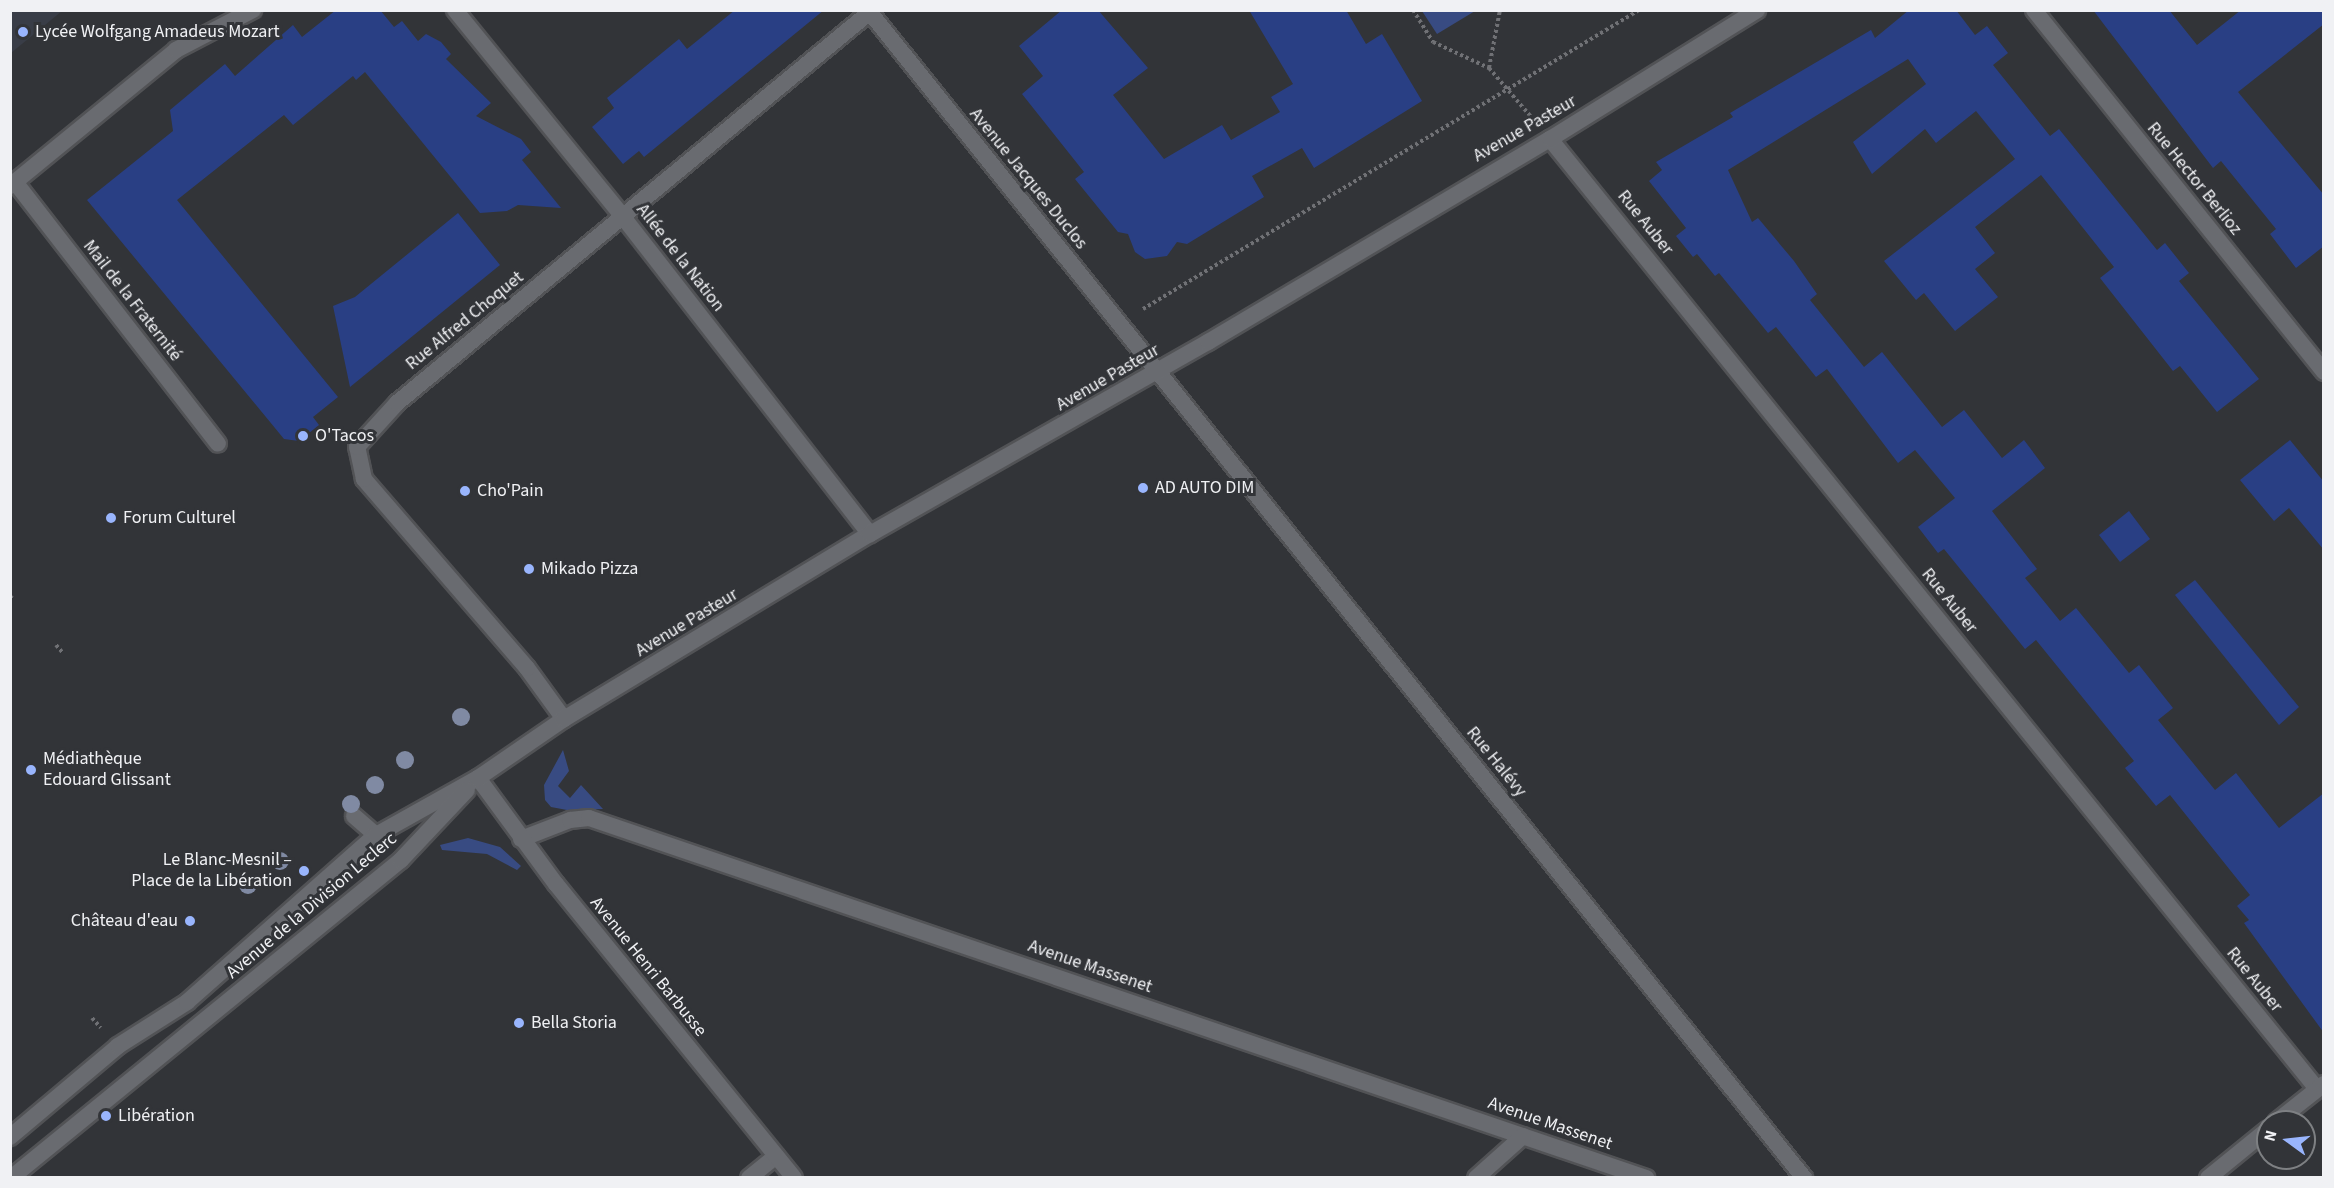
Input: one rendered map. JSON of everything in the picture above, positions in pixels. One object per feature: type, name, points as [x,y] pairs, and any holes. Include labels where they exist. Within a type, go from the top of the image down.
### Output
[{"type":"street","points":[[13,184],[176,50],[253,10]]},
{"type":"street","name":"Allée de la Nation","points":[[455,10],[623,217],[870,534]]},
{"type":"street","name":"Avenue Pasteur","points":[[477,778],[564,719],[870,534],[1157,372],[1550,139],[1757,10]]},
{"type":"street","name":"Rue Hector Berlioz","points":[[2034,10],[2324,372]]},
{"type":"street","name":"Rue Alfred Choquet","points":[[564,719],[527,668],[364,479],[357,447],[396,403],[869,11]]},
{"type":"street","name":"Avenue Jacques Duclos","points":[[869,11],[1157,372]]},
{"type":"street","name":"Rue Auber","points":[[1550,139],[2320,1086]]},
{"type":"street","name":"Mail de la Fraternité","points":[[13,184],[218,444]]},
{"type":"street","name":"Rue Halévy","points":[[1157,372],[1804,1178]]},
{"type":"street","name":"Avenue de la Division Leclerc","points":[[10,1137],[118,1046],[187,1002],[376,835],[477,778]]},
{"type":"street","name":"Avenue de la Division Leclerc","points":[[11,1178],[401,860],[477,778]]},
{"type":"street","name":"Avenue Henri Barbusse","points":[[477,778],[521,839],[794,1178]]},
{"type":"street","points":[[354,816],[376,835]]},
{"type":"street","name":"Avenue Massenet","points":[[521,839],[570,820],[589,818],[1646,1178]]},
{"type":"street","points":[[2291,1110],[2320,1086]]},
{"type":"street","points":[[1476,1178],[1523,1136]]},
{"type":"street","points":[[2208,1178],[2256,1139]]},
{"type":"street","points":[[749,1178],[776,1156]]},
{"type":"path","points":[[1413,10],[1433,42],[1489,68],[1550,139]]},
{"type":"path","points":[[1489,68],[1500,10]]},
{"type":"path","points":[[1119,324],[1639,10]]},
{"type":"path","points":[[56,645],[63,653]]},
{"type":"shaded area","name":"Lycée Wolfgang Amadeus Mozart","points":[[11,10],[62,10],[62,11],[11,53]]},
{"type":"shaded area","points":[[1422,11],[1475,11],[1437,34]]},
{"type":"shaded area","points":[[563,750],[569,771],[558,786],[570,798],[581,785],[603,809],[567,810],[551,807],[545,800],[544,785]]},
{"type":"shaded area","points":[[468,838],[500,847],[521,866],[517,870],[487,854],[442,850],[440,845]]},
{"type":"building","points":[[336,10],[380,10],[394,27],[402,21],[418,41],[426,34],[441,42],[451,54],[446,59],[491,103],[476,116],[521,139],[531,152],[522,160],[561,208],[518,205],[507,211],[480,213],[365,72],[356,80],[353,76],[293,125],[284,115],[177,200],[338,397],[313,417],[319,425],[299,441],[284,439],[87,200],[173,131],[170,110],[225,64],[235,76],[293,25],[302,37]]},
{"type":"building","points":[[735,10],[824,10],[644,157],[639,151],[623,164],[592,127],[614,108],[607,98],[679,39],[687,49]]},
{"type":"building","points":[[1062,10],[1098,10],[1148,68],[1113,95],[1164,159],[1222,125],[1231,140],[1280,112],[1271,97],[1293,84],[1249,10],[1346,10],[1366,44],[1382,34],[1422,101],[1314,168],[1302,148],[1252,176],[1264,197],[1187,244],[1177,242],[1167,256],[1145,259],[1135,252],[1128,234],[1118,232],[1075,179],[1084,172],[1022,94],[1043,76],[1019,46]]},
{"type":"building","points":[[1909,10],[1956,10],[1975,35],[1987,26],[2008,53],[1993,65],[2050,136],[2059,129],[2157,250],[2165,243],[2189,273],[2179,281],[2259,379],[2217,412],[2180,366],[2173,371],[2100,278],[2114,267],[2041,175],[1975,227],[1995,253],[1975,269],[1998,297],[1955,331],[1924,293],[1916,300],[1884,261],[2015,159],[1976,111],[1936,143],[1925,129],[1872,174],[1853,142],[1926,84],[1908,59],[1728,170],[1752,222],[1758,218],[1794,261],[1817,294],[1810,300],[1864,367],[1882,352],[1942,427],[1964,410],[2002,458],[2024,440],[2045,468],[1992,511],[2037,569],[2025,578],[2060,621],[2076,608],[2129,673],[2139,665],[2173,708],[2158,720],[2215,790],[2236,773],[2279,828],[2324,793],[2324,1033],[2244,923],[2249,920],[2237,906],[2250,895],[2170,795],[2156,806],[2125,768],[2134,761],[2036,640],[2025,649],[1944,549],[1938,553],[1918,527],[1955,498],[1915,450],[1898,463],[1827,369],[1816,377],[1776,327],[1768,333],[1719,273],[1715,276],[1697,254],[1693,257],[1676,236],[1686,228],[1649,181],[1662,170],[1656,162],[1733,117],[1730,113],[1871,30],[1875,38]]},
{"type":"building","points":[[2093,10],[2169,10],[2197,45],[2241,10],[2324,10],[2324,24],[2238,92],[2324,195],[2324,246],[2296,268],[2270,234],[2276,229],[2221,161],[2213,168]]},
{"type":"building","points":[[458,213],[500,265],[350,387],[333,306],[355,297]]},
{"type":"building","points":[[2290,440],[2324,482],[2324,550],[2289,508],[2274,521],[2240,480]]},
{"type":"building","points":[[2129,511],[2150,539],[2120,562],[2099,535]]},
{"type":"building","points":[[2195,580],[2299,707],[2279,725],[2175,595]]},
{"type":"place","name":"Lycée Wolfgang Amadeus Mozart","points":[[23,32]]},
{"type":"place","name":"O'Tacos","points":[[303,436]]},
{"type":"place","name":"AD AUTO DIM","points":[[1143,488]]},
{"type":"place","name":"Cho'Pain","points":[[465,491]]},
{"type":"place","name":"Forum Culturel","points":[[111,518]]},
{"type":"place","name":"Mikado Pizza","points":[[529,569]]},
{"type":"place","name":"Médiathèque Edouard Glissant","points":[[31,770]]},
{"type":"place","name":"Le Blanc-Mesnil – Place de la Libération","points":[[304,871]]},
{"type":"place","name":"Château d'eau","points":[[190,921]]},
{"type":"place","name":"Bella Storia","points":[[519,1023]]},
{"type":"place","name":"Libération","points":[[106,1116]]}]
